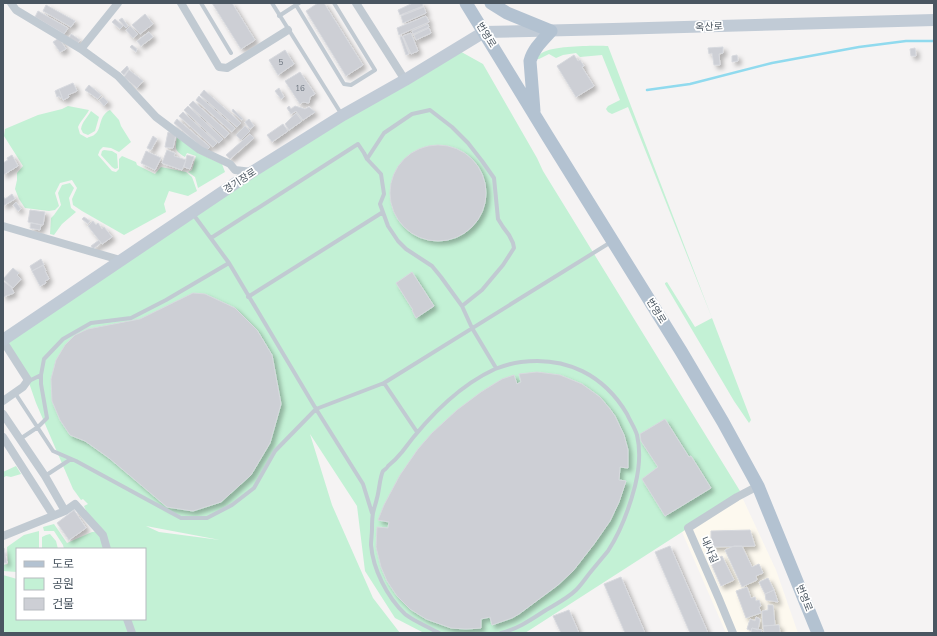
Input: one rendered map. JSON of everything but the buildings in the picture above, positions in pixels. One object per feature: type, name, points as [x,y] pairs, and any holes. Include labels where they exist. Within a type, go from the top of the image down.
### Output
[{"type":"main road","name":"번영로","points":[[466,3],[681,351],[723,422],[758,486],[815,632]]},
{"type":"main road","points":[[491,3],[507,13],[551,31],[536,48],[530,61],[534,114]]},
{"type":"street","points":[[11,3],[16,10],[82,49],[118,76],[156,117],[200,150],[230,164],[236,170],[252,172]]},
{"type":"street","points":[[82,49],[118,3]]},
{"type":"street","points":[[181,3],[219,68],[227,68],[288,30]]},
{"type":"street","points":[[356,3],[405,80]]},
{"type":"street","name":"옥산로","points":[[484,32],[934,20]]},
{"type":"street","name":"경기장로","points":[[3,340],[252,172],[343,115],[405,80],[484,32]]},
{"type":"street","points":[[3,226],[120,260]]},
{"type":"street","points":[[3,340],[28,380],[23,387],[3,401]]},
{"type":"street","points":[[3,414],[45,476],[65,510]]},
{"type":"street","points":[[3,437],[53,516]]},
{"type":"street","name":"내사길","points":[[733,633],[688,528],[737,497],[758,486]]},
{"type":"street","points":[[3,536],[53,516],[75,504],[103,535],[107,548]]},
{"type":"street","points":[[127,620],[132,633]]},
{"type":"lane","points":[[200,3],[231,53]]},
{"type":"lane","points":[[272,3],[343,115]]},
{"type":"lane","points":[[279,16],[298,4],[344,84],[351,85],[375,70],[334,3]]},
{"type":"lane","points":[[367,159],[384,133],[412,114],[430,110],[452,127],[468,144],[494,178],[498,219],[509,235],[514,248],[504,265],[482,290],[462,306]]},
{"type":"lane","points":[[211,238],[358,144],[367,159],[381,174],[384,194],[380,204],[388,226],[398,241],[406,249],[432,266],[441,277],[462,306],[472,328],[496,368]]},
{"type":"lane","points":[[192,212],[229,263],[316,409],[364,484],[372,514]]},
{"type":"lane","points":[[248,296],[383,212]]},
{"type":"lane","points":[[15,393],[53,451],[71,459],[181,518],[207,518],[232,505],[254,488],[275,451],[316,409],[384,383],[613,241]]},
{"type":"lane","points":[[20,439],[38,427],[47,418],[41,384],[44,359],[63,339],[91,323],[131,318],[166,300],[229,263]]},
{"type":"lane","points":[[439,633],[406,615],[396,605],[376,571],[371,545],[372,514],[383,471],[398,457],[417,432],[438,410],[460,391],[482,376],[496,368],[534,360],[567,364],[590,376],[614,396],[623,408],[636,434],[639,449],[639,464],[629,508],[608,550],[574,592],[527,622],[501,633]]},
{"type":"lane","points":[[26,382],[41,375]]},
{"type":"lane","points":[[384,383],[417,432]]},
{"type":"lane","points":[[45,476],[71,459]]},
{"type":"shaded area","points":[[742,497],[776,570],[798,633],[726,633],[682,532]]},
{"type":"green space","points":[[608,46],[712,318],[628,107],[612,114],[606,109],[608,106],[620,100],[602,55],[580,57],[576,53],[563,55],[556,58],[549,54],[536,59],[540,54],[551,49]]},
{"type":"green space","points":[[456,49],[483,64],[543,171],[740,491],[682,532],[525,633],[424,633],[395,618],[365,571],[357,506],[310,434],[332,505],[373,598],[400,633],[3,633],[3,575],[16,579],[16,620],[146,620],[146,548],[64,548],[54,531],[44,531],[43,527],[54,524],[67,543],[92,532],[102,531],[87,513],[84,506],[88,504],[83,499],[81,500],[73,489],[36,403],[28,380],[3,341],[120,260]],"holes":[[[146,526],[220,540],[159,532]]]},
{"type":"green space","points":[[68,106],[89,110],[78,127],[80,134],[87,138],[97,132],[103,116],[110,110],[119,120],[131,142],[119,152],[111,148],[103,147],[98,155],[112,171],[116,172],[119,169],[119,159],[122,156],[136,162],[137,165],[155,174],[161,167],[186,172],[192,177],[197,191],[188,196],[169,191],[164,204],[166,212],[124,235],[73,205],[72,199],[77,188],[72,180],[60,183],[55,193],[59,206],[55,210],[49,211],[25,208],[15,189],[17,173],[23,166],[4,136],[5,129],[38,115]]},
{"type":"green space","points":[[91,111],[99,117],[95,131],[88,135],[83,133],[81,129]]},
{"type":"green space","points":[[177,136],[198,153],[222,164],[225,172],[198,188],[195,177],[188,172],[192,170],[196,156],[187,153],[185,157],[177,150]]},
{"type":"green space","points":[[102,151],[112,151],[117,154],[118,168],[115,169],[112,167],[101,155]]},
{"type":"green space","points":[[70,183],[74,188],[69,198],[71,208],[76,212],[62,224],[54,235],[50,234],[51,218],[61,205],[58,193],[62,185]]},
{"type":"green space","points":[[667,282],[695,327],[712,318],[751,420],[749,423],[734,401],[665,283]]},
{"type":"green space","points":[[16,466],[21,474],[11,477],[6,476],[3,478],[3,472]]},
{"type":"green space","points":[[39,531],[39,548],[16,548],[16,572],[3,571],[3,565],[8,564],[7,547],[24,535]]},
{"type":"green space","points":[[50,534],[56,541],[58,548],[42,548],[42,537]]},
{"type":"waterway","points":[[647,90],[690,84],[772,63],[859,47],[906,41],[934,41]]}]
